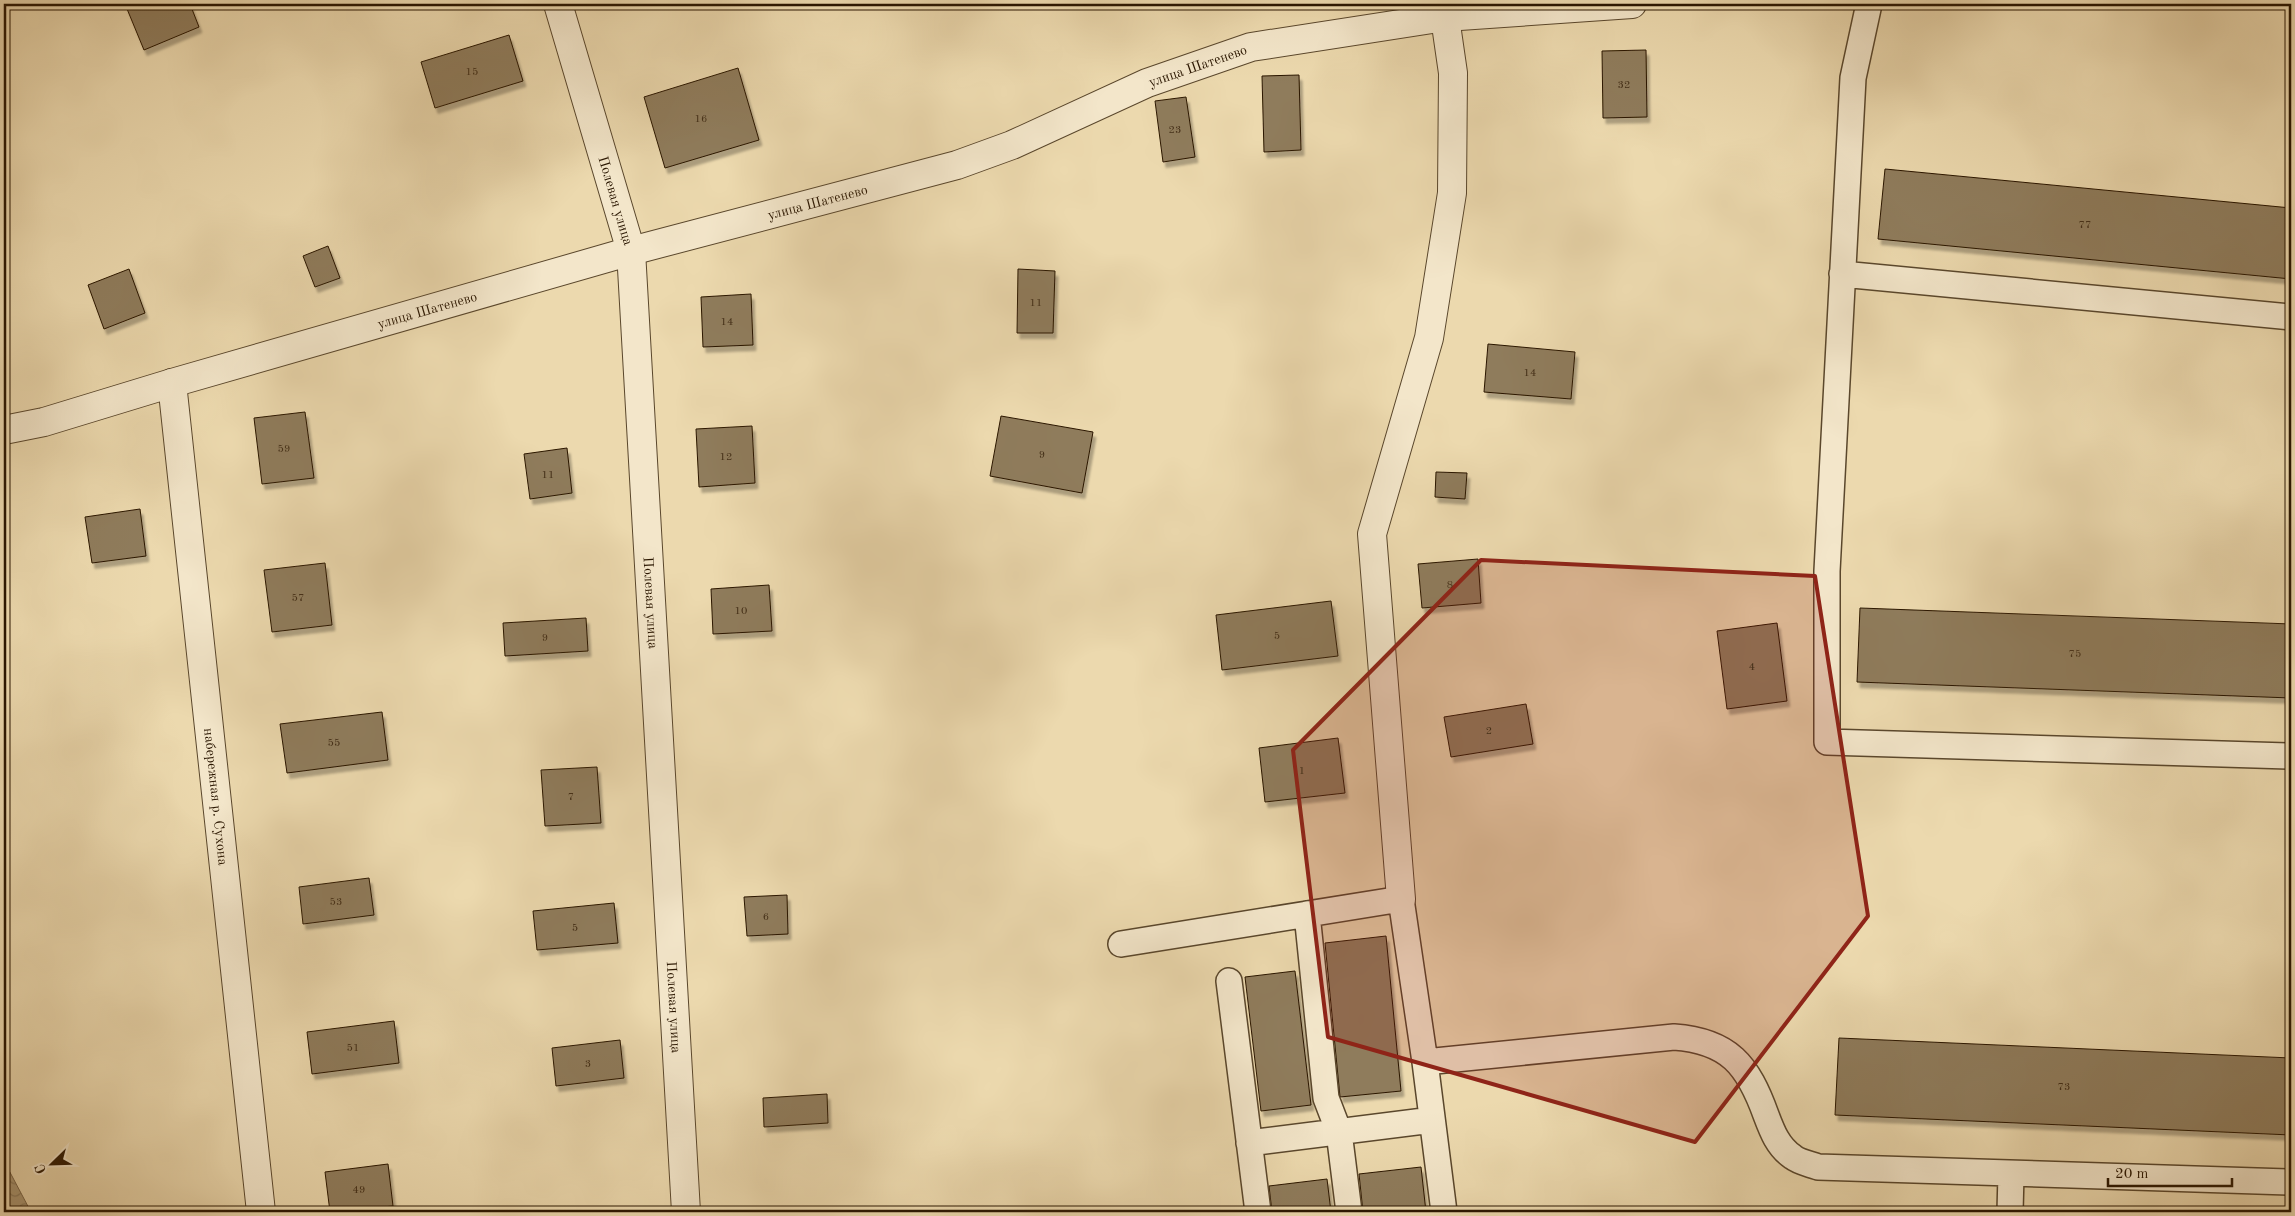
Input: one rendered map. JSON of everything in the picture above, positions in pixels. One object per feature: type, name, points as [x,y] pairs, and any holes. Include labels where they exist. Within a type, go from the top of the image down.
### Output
[{"type":"street","name":"Полевая улица","points":[[558,4],[631,251],[686,1212]]},
{"type":"street","name":"улица Шатенево","points":[[4,430],[44,422],[172,383],[631,251],[957,165],[1012,145],[1147,83],[1251,47],[1444,11],[1632,4]]},
{"type":"street","points":[[1401,899],[1372,534],[1428,338],[1452,193],[1453,73],[1444,11]]},
{"type":"street","name":"набережная р. Сухона","points":[[172,383],[261,1212]]},
{"type":"lane","points":[[1869,4],[1854,78],[1842,274],[1827,572],[1826,742],[2291,756]]},
{"type":"lane","points":[[1842,274],[2291,317]]},
{"type":"lane","points":[[1121,944],[1401,899],[1425,1062],[1444,1212]]},
{"type":"lane","points":[[1307,914],[1326,1098],[1339,1132],[1349,1212]]},
{"type":"lane","points":[[1229,981],[1258,1212]]},
{"type":"lane","points":[[1425,1062],[1674,1037],[1698,1039],[1721,1048],[1742,1067],[1759,1096],[1775,1138],[1793,1157],[1818,1167],[2291,1182]]},
{"type":"lane","points":[[1249,1143],[1432,1120]]},
{"type":"lane","points":[[2010,1212],[2011,1174]]},
{"type":"highlighted area","points":[[1481,560],[1815,576],[1868,916],[1695,1142],[1328,1037],[1293,750]]},
{"type":"water","points":[[4,1161],[31,1212],[4,1212]]},
{"type":"building","points":[[125,4],[190,4],[199,27],[144,50]]},
{"type":"building","points":[[509,35],[523,81],[435,108],[421,62]]},
{"type":"building","points":[[1646,50],[1647,117],[1603,118],[1602,51]]},
{"type":"building","points":[[738,68],[759,140],[665,168],[644,97]]},
{"type":"building","points":[[1299,75],[1301,150],[1264,152],[1262,76]]},
{"type":"building","points":[[1186,97],[1195,157],[1163,162],[1155,101]]},
{"type":"building","points":[[1885,169],[2291,208],[2291,279],[1878,239]]},
{"type":"building","points":[[328,246],[340,278],[315,287],[303,256]]},
{"type":"building","points":[[129,269],[145,313],[104,329],[88,285]]},
{"type":"building","points":[[1018,269],[1055,271],[1053,333],[1017,333]]},
{"type":"building","points":[[751,294],[753,345],[703,347],[701,297]]},
{"type":"building","points":[[1488,344],[1575,352],[1571,399],[1484,392]]},
{"type":"building","points":[[305,412],[314,478],[262,484],[254,418]]},
{"type":"building","points":[[1001,416],[1093,432],[1082,493],[990,476]]},
{"type":"building","points":[[752,426],[755,483],[699,487],[696,429]]},
{"type":"building","points":[[567,448],[572,493],[530,499],[524,454]]},
{"type":"building","points":[[1436,472],[1467,473],[1465,499],[1435,497]]},
{"type":"building","points":[[140,509],[146,556],[92,563],[85,517]]},
{"type":"building","points":[[1478,559],[1481,603],[1422,608],[1418,564]]},
{"type":"building","points":[[325,563],[332,625],[272,632],[264,570]]},
{"type":"building","points":[[769,585],[772,631],[713,634],[711,589]]},
{"type":"building","points":[[1331,601],[1338,656],[1222,670],[1216,615]]},
{"type":"building","points":[[1860,608],[2291,624],[2291,698],[1857,682]]},
{"type":"building","points":[[586,618],[588,651],[505,656],[503,623]]},
{"type":"building","points":[[1777,623],[1787,701],[1727,709],[1717,631]]},
{"type":"building","points":[[1526,704],[1533,744],[1451,757],[1444,717]]},
{"type":"building","points":[[382,712],[388,760],[287,773],[280,724]]},
{"type":"building","points":[[1338,738],[1345,793],[1265,802],[1259,748]]},
{"type":"building","points":[[597,767],[601,823],[545,826],[541,770]]},
{"type":"building","points":[[369,878],[374,915],[303,924],[299,887]]},
{"type":"building","points":[[787,895],[788,934],[747,936],[744,897]]},
{"type":"building","points":[[614,903],[618,943],[537,950],[533,911]]},
{"type":"building","points":[[1386,936],[1401,1091],[1340,1097],[1325,943]]},
{"type":"building","points":[[1295,971],[1311,1105],[1261,1111],[1245,977]]},
{"type":"building","points":[[394,1021],[399,1063],[312,1074],[307,1032]]},
{"type":"building","points":[[1839,1038],[2291,1058],[2291,1135],[1835,1115]]},
{"type":"building","points":[[620,1040],[624,1078],[556,1086],[552,1048]]},
{"type":"building","points":[[827,1094],[828,1123],[764,1127],[763,1098]]},
{"type":"building","points":[[388,1164],[393,1206],[330,1212],[325,1172]]},
{"type":"building","points":[[1421,1167],[1426,1212],[1363,1212],[1359,1174]]},
{"type":"building","points":[[1327,1179],[1331,1212],[1272,1212],[1269,1186]]},
{"type":"building","points":[[637,1207],[638,1212],[580,1212]]}]
